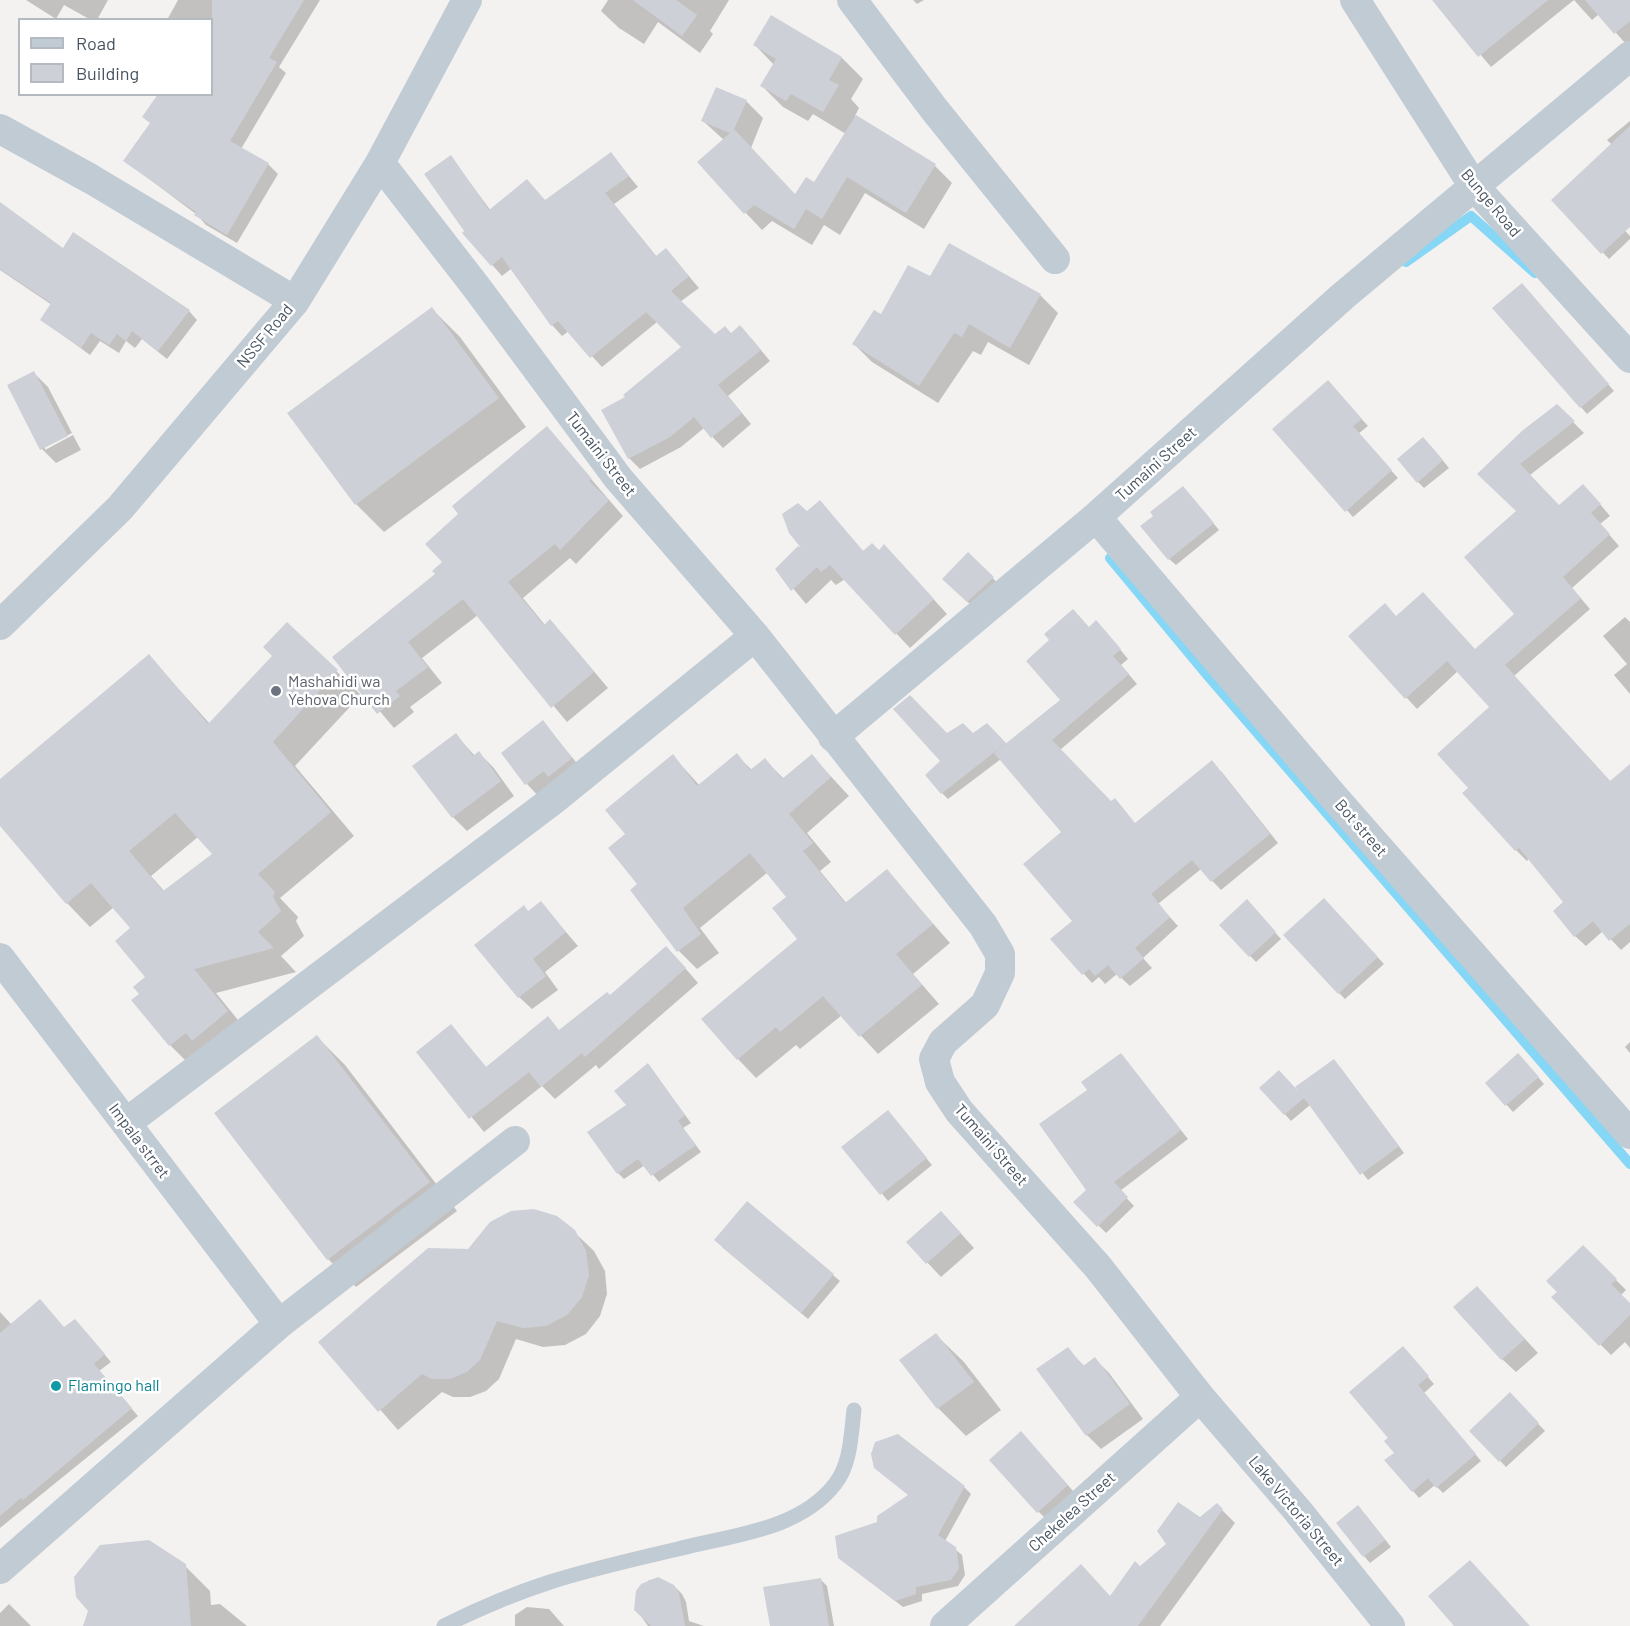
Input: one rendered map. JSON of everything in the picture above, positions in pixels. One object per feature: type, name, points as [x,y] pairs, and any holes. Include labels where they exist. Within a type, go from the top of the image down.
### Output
[{"type":"street","name":"NSSF Road","points":[[0,625],[120,508],[295,300],[380,163],[467,0]]},
{"type":"street","points":[[852,0],[934,109],[1055,260]]},
{"type":"street","name":"Bunge Road","points":[[1355,0],[1473,185],[1630,358]]},
{"type":"street","name":"Tumaini Street","points":[[833,737],[1096,517],[1343,296],[1630,56]]},
{"type":"street","points":[[0,129],[101,185],[295,300]]},
{"type":"street","name":"Tumaini Street","points":[[380,163],[477,288],[618,478],[755,636],[984,925],[1000,954],[1000,973],[985,1005],[943,1042],[934,1059],[940,1082],[959,1111],[1098,1267],[1200,1397]]},
{"type":"street","name":"Bot street","points":[[1096,517],[1333,796],[1630,1134]]},
{"type":"street","points":[[126,1123],[553,800],[755,636]]},
{"type":"street","name":"Impala strret","points":[[0,958],[279,1324]]},
{"type":"street","points":[[0,1569],[279,1324],[515,1141]]},
{"type":"street","name":"Chekelea Street","points":[[945,1626],[1200,1397]]},
{"type":"street","name":"Lake Victoria Street","points":[[1200,1397],[1297,1510],[1390,1626]]},
{"type":"lane","points":[[444,1626],[477,1609],[550,1582],[757,1531],[794,1516],[818,1501],[836,1483],[849,1451],[854,1410]]},
{"type":"building","points":[[212,0],[304,0],[269,58],[277,62],[230,141],[269,163],[227,235],[194,215],[196,212],[123,161],[150,123],[142,117],[157,96],[213,96]]},
{"type":"building","points":[[633,0],[676,0],[697,15],[682,36]]},
{"type":"building","points":[[1432,0],[1548,0],[1478,57]]},
{"type":"building","points":[[1585,0],[1630,0],[1630,21],[1614,34]]},
{"type":"building","points":[[771,15],[842,57],[829,80],[839,85],[823,112],[791,94],[786,101],[760,86],[776,59],[753,45]]},
{"type":"building","points":[[716,87],[747,100],[734,129],[795,194],[806,177],[814,182],[856,115],[936,164],[906,213],[847,177],[822,219],[806,209],[794,229],[754,205],[744,214],[697,162],[730,133],[701,121]]},
{"type":"building","points":[[1630,126],[1630,227],[1601,254],[1551,200]]},
{"type":"building","points":[[611,152],[629,176],[605,193],[656,256],[666,248],[689,276],[671,291],[715,334],[725,326],[731,333],[740,325],[761,350],[718,385],[742,413],[711,438],[694,417],[670,437],[628,459],[601,410],[625,397],[623,395],[681,347],[646,312],[590,358],[558,321],[551,326],[502,257],[491,266],[462,233],[464,231],[424,174],[451,155],[489,210],[527,179],[545,200]]},
{"type":"building","points":[[0,202],[63,248],[73,232],[190,310],[158,351],[132,331],[126,341],[117,334],[109,345],[91,333],[81,348],[40,320],[51,303],[0,269]]},
{"type":"building","points":[[949,243],[1041,294],[1010,348],[969,324],[962,337],[954,333],[919,386],[852,344],[874,310],[881,314],[908,265],[930,276]]},
{"type":"building","points":[[1522,283],[1609,384],[1580,408],[1492,308]]},
{"type":"building","points":[[432,307],[499,398],[355,505],[287,413]]},
{"type":"building","points":[[34,371],[68,436],[40,450],[7,385]]},
{"type":"building","points":[[1328,380],[1362,419],[1353,426],[1392,470],[1345,512],[1272,429]]},
{"type":"building","points":[[1557,404],[1575,421],[1520,464],[1559,505],[1583,484],[1601,504],[1591,513],[1610,534],[1563,577],[1581,598],[1505,665],[1610,781],[1630,764],[1630,924],[1609,941],[1593,921],[1574,937],[1553,911],[1563,902],[1519,848],[1515,851],[1462,793],[1468,788],[1437,754],[1489,707],[1447,661],[1405,699],[1348,636],[1385,603],[1396,616],[1423,592],[1475,649],[1514,614],[1464,557],[1516,511],[1477,474],[1523,430]]},
{"type":"building","points":[[547,426],[592,479],[589,481],[609,500],[560,550],[555,544],[508,582],[544,625],[550,619],[594,672],[551,708],[463,599],[408,642],[428,667],[396,691],[400,696],[377,714],[332,657],[435,574],[432,571],[442,562],[425,544],[458,514],[452,506]]},
{"type":"building","points":[[1423,437],[1443,460],[1417,483],[1397,459]]},
{"type":"building","points":[[1183,486],[1214,523],[1168,560],[1140,526],[1153,516],[1150,512]]},
{"type":"building","points":[[820,500],[863,551],[872,543],[879,550],[884,544],[934,599],[895,635],[830,565],[821,572],[817,567],[791,591],[775,569],[798,546],[801,548],[789,533],[782,514],[798,503],[807,511]]},
{"type":"building","points":[[968,552],[994,577],[967,602],[942,579]]},
{"type":"building","points":[[1073,609],[1089,627],[1096,620],[1121,649],[1113,656],[1129,674],[1052,740],[1111,801],[1115,798],[1135,823],[1212,760],[1270,834],[1211,882],[1192,860],[1151,894],[1170,917],[1135,948],[1144,958],[1120,979],[1108,965],[1095,976],[1089,969],[1082,975],[1050,939],[1072,921],[1023,864],[1061,832],[994,753],[1060,700],[1026,661],[1049,640],[1044,634]]},
{"type":"building","points":[[287,622],[338,670],[273,742],[331,812],[258,874],[275,892],[273,897],[281,911],[258,932],[274,948],[194,969],[228,1011],[192,1041],[186,1033],[169,1046],[131,1000],[139,994],[133,987],[145,977],[115,941],[130,928],[91,883],[66,904],[0,826],[0,779],[149,654],[208,724],[272,656],[263,647]],"holes":[[[175,813],[212,854],[163,891],[129,851]]]},
{"type":"building","points":[[910,695],[947,733],[963,723],[973,733],[987,723],[1006,743],[941,794],[925,775],[940,761],[893,709]]},
{"type":"building","points":[[543,720],[572,758],[548,777],[544,771],[525,785],[501,753]]},
{"type":"building","points":[[456,733],[473,756],[479,751],[501,781],[452,818],[412,766]]},
{"type":"building","points":[[737,753],[750,770],[765,758],[782,779],[812,754],[831,777],[789,814],[813,843],[803,851],[845,903],[887,869],[933,924],[896,954],[922,985],[859,1037],[823,996],[780,1032],[776,1027],[737,1060],[701,1019],[797,939],[772,908],[786,897],[750,853],[683,908],[701,934],[677,952],[630,890],[637,884],[608,848],[625,834],[605,810],[673,754],[697,786]]},
{"type":"building","points":[[1324,898],[1378,957],[1338,994],[1283,935]]},
{"type":"building","points":[[1247,899],[1276,932],[1249,957],[1219,925]]},
{"type":"building","points":[[541,901],[566,932],[533,959],[546,976],[518,998],[474,945],[524,905],[528,911]]},
{"type":"building","points":[[666,946],[686,968],[585,1057],[582,1053],[541,1087],[529,1072],[469,1119],[416,1052],[451,1024],[486,1067],[548,1016],[559,1030],[607,992],[610,995]]},
{"type":"building","points":[[317,1035],[430,1182],[327,1260],[214,1113]]},
{"type":"building","points":[[1121,1053],[1181,1130],[1114,1182],[1128,1197],[1097,1227],[1073,1202],[1086,1190],[1039,1124],[1087,1090],[1081,1082]]},
{"type":"building","points":[[1518,1053],[1539,1077],[1505,1106],[1485,1083]]},
{"type":"building","points":[[1334,1059],[1399,1146],[1360,1175],[1304,1098],[1284,1115],[1259,1088],[1279,1070],[1299,1092],[1295,1087]]},
{"type":"building","points":[[648,1063],[685,1115],[678,1121],[696,1145],[651,1176],[638,1159],[617,1174],[587,1132],[626,1105],[614,1091]]},
{"type":"building","points":[[888,1110],[927,1158],[880,1195],[841,1147]]},
{"type":"building","points":[[747,1201],[834,1274],[801,1313],[714,1240]]},
{"type":"building","points":[[534,1209],[557,1216],[575,1230],[586,1251],[589,1275],[582,1297],[567,1315],[546,1326],[523,1328],[497,1321],[480,1360],[467,1372],[450,1379],[432,1379],[422,1374],[378,1412],[318,1342],[428,1248],[468,1249],[490,1222],[511,1211]]},
{"type":"building","points":[[941,1211],[961,1233],[926,1264],[906,1242]]},
{"type":"building","points":[[1583,1245],[1617,1279],[1611,1284],[1630,1303],[1630,1315],[1599,1346],[1551,1297],[1557,1292],[1546,1281]]},
{"type":"building","points":[[1477,1286],[1525,1339],[1501,1360],[1453,1307]]},
{"type":"building","name":"Flamingo hall","points":[[40,1299],[64,1327],[75,1319],[105,1354],[94,1364],[132,1408],[23,1500],[21,1498],[0,1516],[0,1333]]},
{"type":"building","points":[[936,1333],[974,1382],[937,1409],[899,1360]]},
{"type":"building","points":[[1403,1346],[1429,1376],[1418,1385],[1476,1454],[1436,1488],[1428,1478],[1412,1492],[1384,1460],[1394,1453],[1384,1441],[1388,1438],[1349,1392]]},
{"type":"building","points":[[1068,1347],[1083,1366],[1095,1357],[1130,1404],[1086,1436],[1036,1369]]},
{"type":"building","points":[[1510,1392],[1539,1423],[1499,1462],[1469,1431]]},
{"type":"building","points":[[1021,1431],[1068,1485],[1037,1513],[989,1460]]},
{"type":"building","points":[[898,1434],[965,1486],[938,1535],[956,1547],[959,1568],[951,1580],[916,1587],[916,1594],[895,1601],[838,1558],[835,1536],[877,1522],[877,1516],[908,1495],[874,1468],[871,1454],[875,1442]]},
{"type":"building","points":[[1178,1502],[1200,1517],[1217,1503],[1223,1509],[1138,1626],[1014,1626],[1081,1564],[1110,1596],[1135,1561],[1140,1566],[1166,1544],[1157,1531]]},
{"type":"building","points":[[1358,1505],[1385,1540],[1363,1557],[1336,1523]]},
{"type":"building","points":[[149,1540],[186,1564],[191,1626],[83,1626],[88,1611],[76,1597],[74,1577],[100,1545]]},
{"type":"building","points":[[1470,1560],[1530,1626],[1454,1626],[1428,1596]]},
{"type":"building","points":[[658,1577],[674,1585],[679,1593],[685,1626],[651,1626],[634,1610],[636,1591],[641,1584]]},
{"type":"building","points":[[821,1578],[829,1626],[770,1626],[763,1587]]},
{"type":"waterway","points":[[1406,262],[1471,216],[1535,273]]},
{"type":"waterway","points":[[1110,558],[1208,676],[1630,1164]]},
{"type":"place","name":"Mashahidi wa Yehova Church","points":[[276,691]]},
{"type":"place","name":"Flamingo hall","points":[[56,1386]]}]
